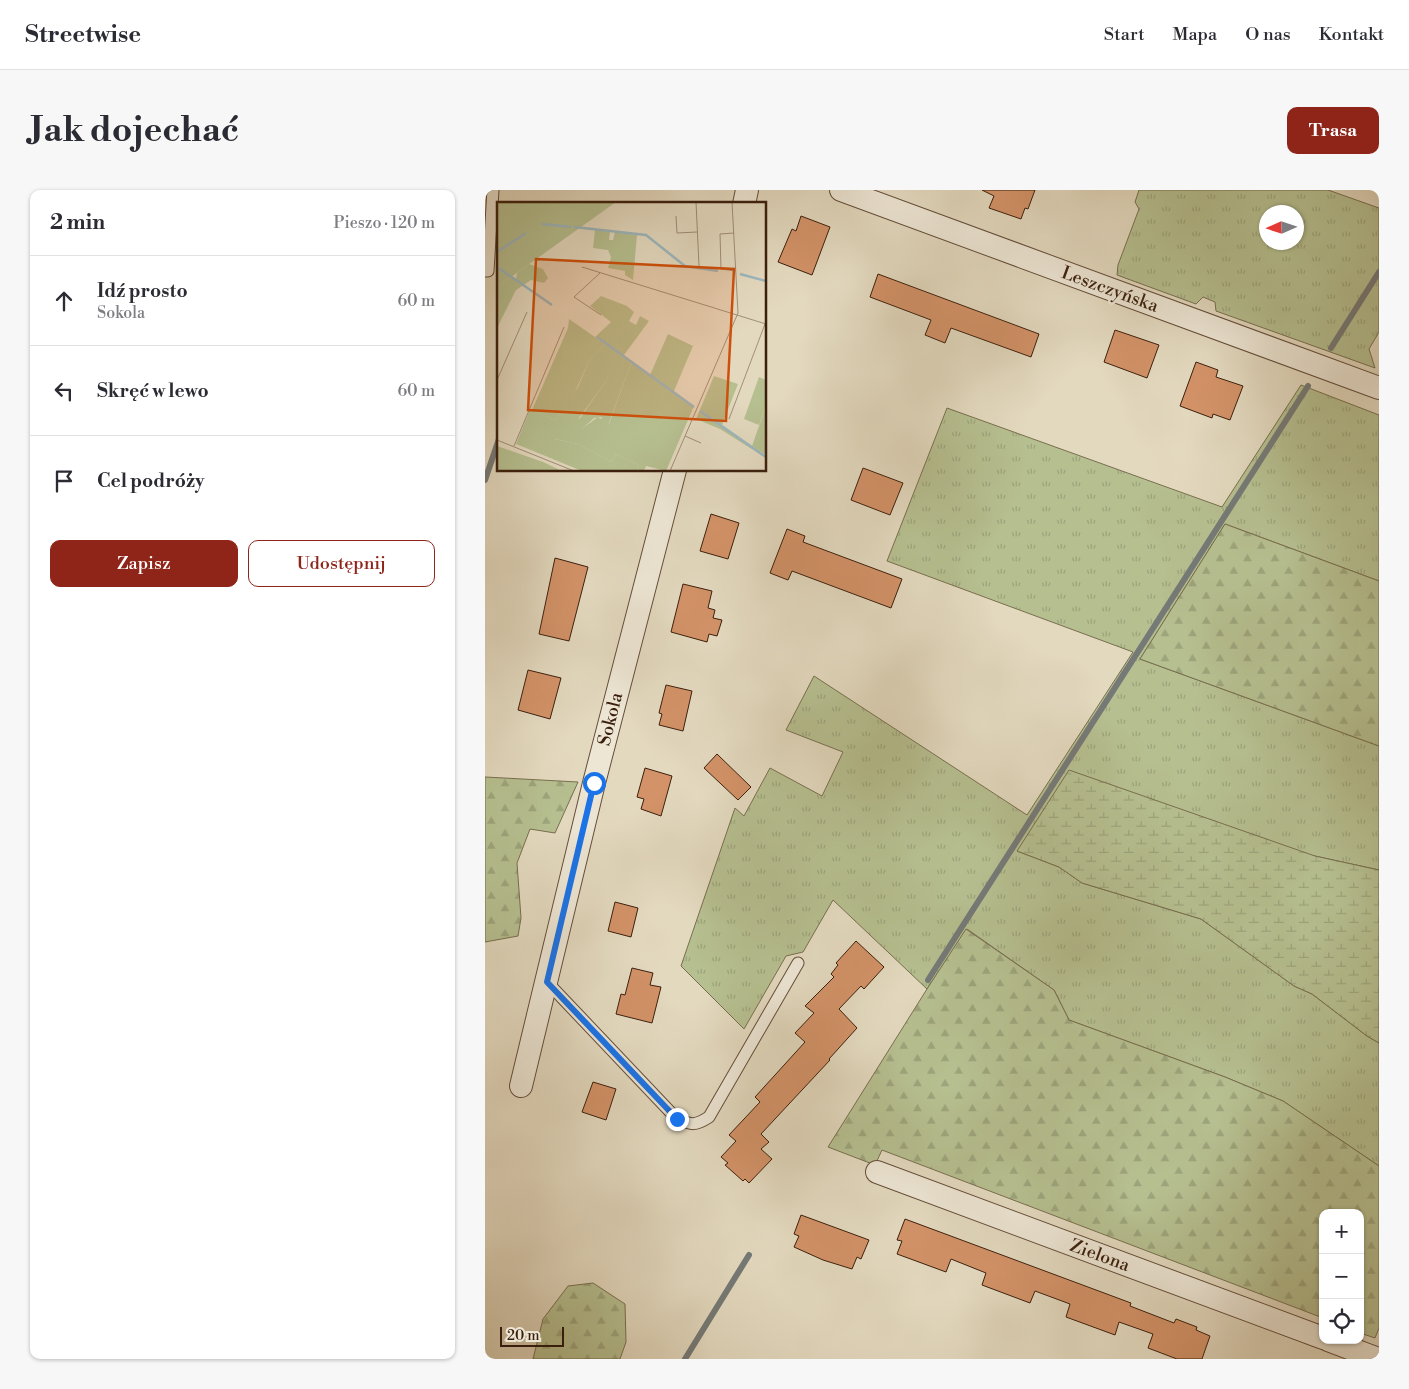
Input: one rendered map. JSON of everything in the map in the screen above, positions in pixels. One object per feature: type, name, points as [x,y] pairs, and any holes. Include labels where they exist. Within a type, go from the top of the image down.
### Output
[{"type":"street","name":"Leszczyńska","points":[[841,190],[1379,388]]},
{"type":"street","name":"Sokola","points":[[521,1086],[594,783],[675,471]]},
{"type":"street","name":"Zielona","points":[[877,1172],[1319,1337]]},
{"type":"street","points":[[1339,1344],[1379,1359]]},
{"type":"lane","points":[[485,271],[488,271],[493,190]]},
{"type":"lane","points":[[547,982],[677,1119],[690,1124],[699,1124],[709,1117],[798,962]]},
{"type":"green space","points":[[1139,190],[1328,190],[1379,208],[1379,332],[1369,349],[1375,368],[1216,311],[1215,302],[1203,297],[1196,304],[1117,275],[1118,265],[1139,209],[1135,202]]},
{"type":"green space","points":[[1301,385],[1379,415],[1379,581],[1225,524],[1140,659],[1379,746],[1379,870],[1315,856],[1017,851],[1059,867],[1082,883],[1201,919],[1294,986],[1312,994],[1379,1043],[1379,1166],[1283,1101],[1225,1077],[1069,1020],[1054,990],[967,929],[927,989],[833,900],[803,952],[786,956],[744,1029],[681,966],[735,808],[744,816],[770,768],[822,796],[843,752],[786,730],[814,676],[1027,815],[1133,652],[887,561],[947,408],[1222,507]]},
{"type":"green space","points":[[1225,524],[1379,581],[1379,746],[1140,659]]},
{"type":"green space","points":[[1069,770],[1315,856],[1379,870],[1379,1043],[1312,994],[1294,986],[1201,919],[1082,883],[1059,867],[1017,851]]},
{"type":"green space","points":[[485,777],[578,782],[555,833],[530,829],[517,863],[521,918],[518,936],[485,942]]},
{"type":"green space","points":[[966,929],[1054,990],[1069,1020],[1225,1077],[1283,1101],[1379,1166],[1379,1328],[1375,1338],[1364,1334],[1364,1209],[1319,1209],[1319,1316],[882,1150],[875,1165],[828,1147]]},
{"type":"green space","points":[[593,1283],[625,1304],[626,1342],[620,1359],[533,1359],[543,1319],[568,1286]]},
{"type":"building","points":[[982,190],[1035,190],[1028,209],[1025,208],[1021,219],[989,208],[994,196]]},
{"type":"building","points":[[801,216],[830,227],[812,275],[778,262],[792,229],[796,231]]},
{"type":"building","points":[[878,274],[1039,334],[1031,357],[951,328],[945,343],[925,335],[931,320],[870,297]]},
{"type":"building","points":[[1115,330],[1159,345],[1147,378],[1104,362]]},
{"type":"building","points":[[1196,362],[1218,370],[1216,377],[1243,386],[1230,420],[1213,414],[1212,418],[1180,406]]},
{"type":"building","points":[[863,468],[903,483],[890,515],[851,500]]},
{"type":"building","points":[[711,514],[739,523],[728,559],[700,551]]},
{"type":"building","points":[[787,529],[805,536],[803,542],[902,579],[891,608],[792,571],[788,580],[770,573]]},
{"type":"building","points":[[555,558],[588,567],[569,641],[539,634]]},
{"type":"building","points":[[683,584],[712,591],[708,608],[715,610],[713,618],[722,620],[717,636],[709,634],[707,642],[671,632]]},
{"type":"building","points":[[528,670],[561,678],[550,719],[518,710]]},
{"type":"building","points":[[666,685],[692,691],[683,731],[659,725],[662,714],[659,713]]},
{"type":"building","points":[[717,754],[751,787],[738,800],[704,768]]},
{"type":"building","points":[[645,768],[672,776],[661,816],[641,809],[644,799],[637,797]]},
{"type":"building","points":[[615,902],[638,908],[631,937],[608,931]]},
{"type":"building","points":[[856,941],[884,967],[864,989],[861,986],[839,1009],[857,1028],[761,1134],[769,1142],[761,1149],[772,1159],[749,1183],[745,1179],[743,1181],[725,1165],[728,1163],[721,1157],[736,1141],[729,1135],[760,1102],[755,1097],[805,1042],[795,1033],[814,1013],[805,1006],[834,977],[831,974],[838,965],[836,963]]},
{"type":"building","points":[[632,968],[653,973],[650,985],[661,987],[652,1023],[616,1014],[621,994],[625,995]]},
{"type":"building","points":[[593,1082],[616,1089],[606,1120],[582,1112]]},
{"type":"building","points":[[801,1215],[869,1240],[861,1259],[857,1257],[852,1269],[823,1260],[794,1247],[799,1236],[794,1234]]},
{"type":"building","points":[[905,1219],[1131,1303],[1130,1306],[1174,1323],[1176,1319],[1197,1327],[1196,1330],[1210,1336],[1202,1359],[1177,1359],[1148,1348],[1153,1334],[1119,1322],[1115,1335],[1066,1317],[1070,1304],[1035,1291],[1030,1303],[982,1285],[986,1273],[951,1259],[946,1272],[897,1254],[902,1241],[897,1240]]},
{"type":"waterway","points":[[1331,348],[1379,272]]},
{"type":"waterway","points":[[928,980],[1308,386]]},
{"type":"waterway","points":[[485,480],[497,445]]},
{"type":"waterway","points":[[685,1359],[749,1255]]},
{"type":"route","points":[[594,783],[547,982],[677,1119]]}]
